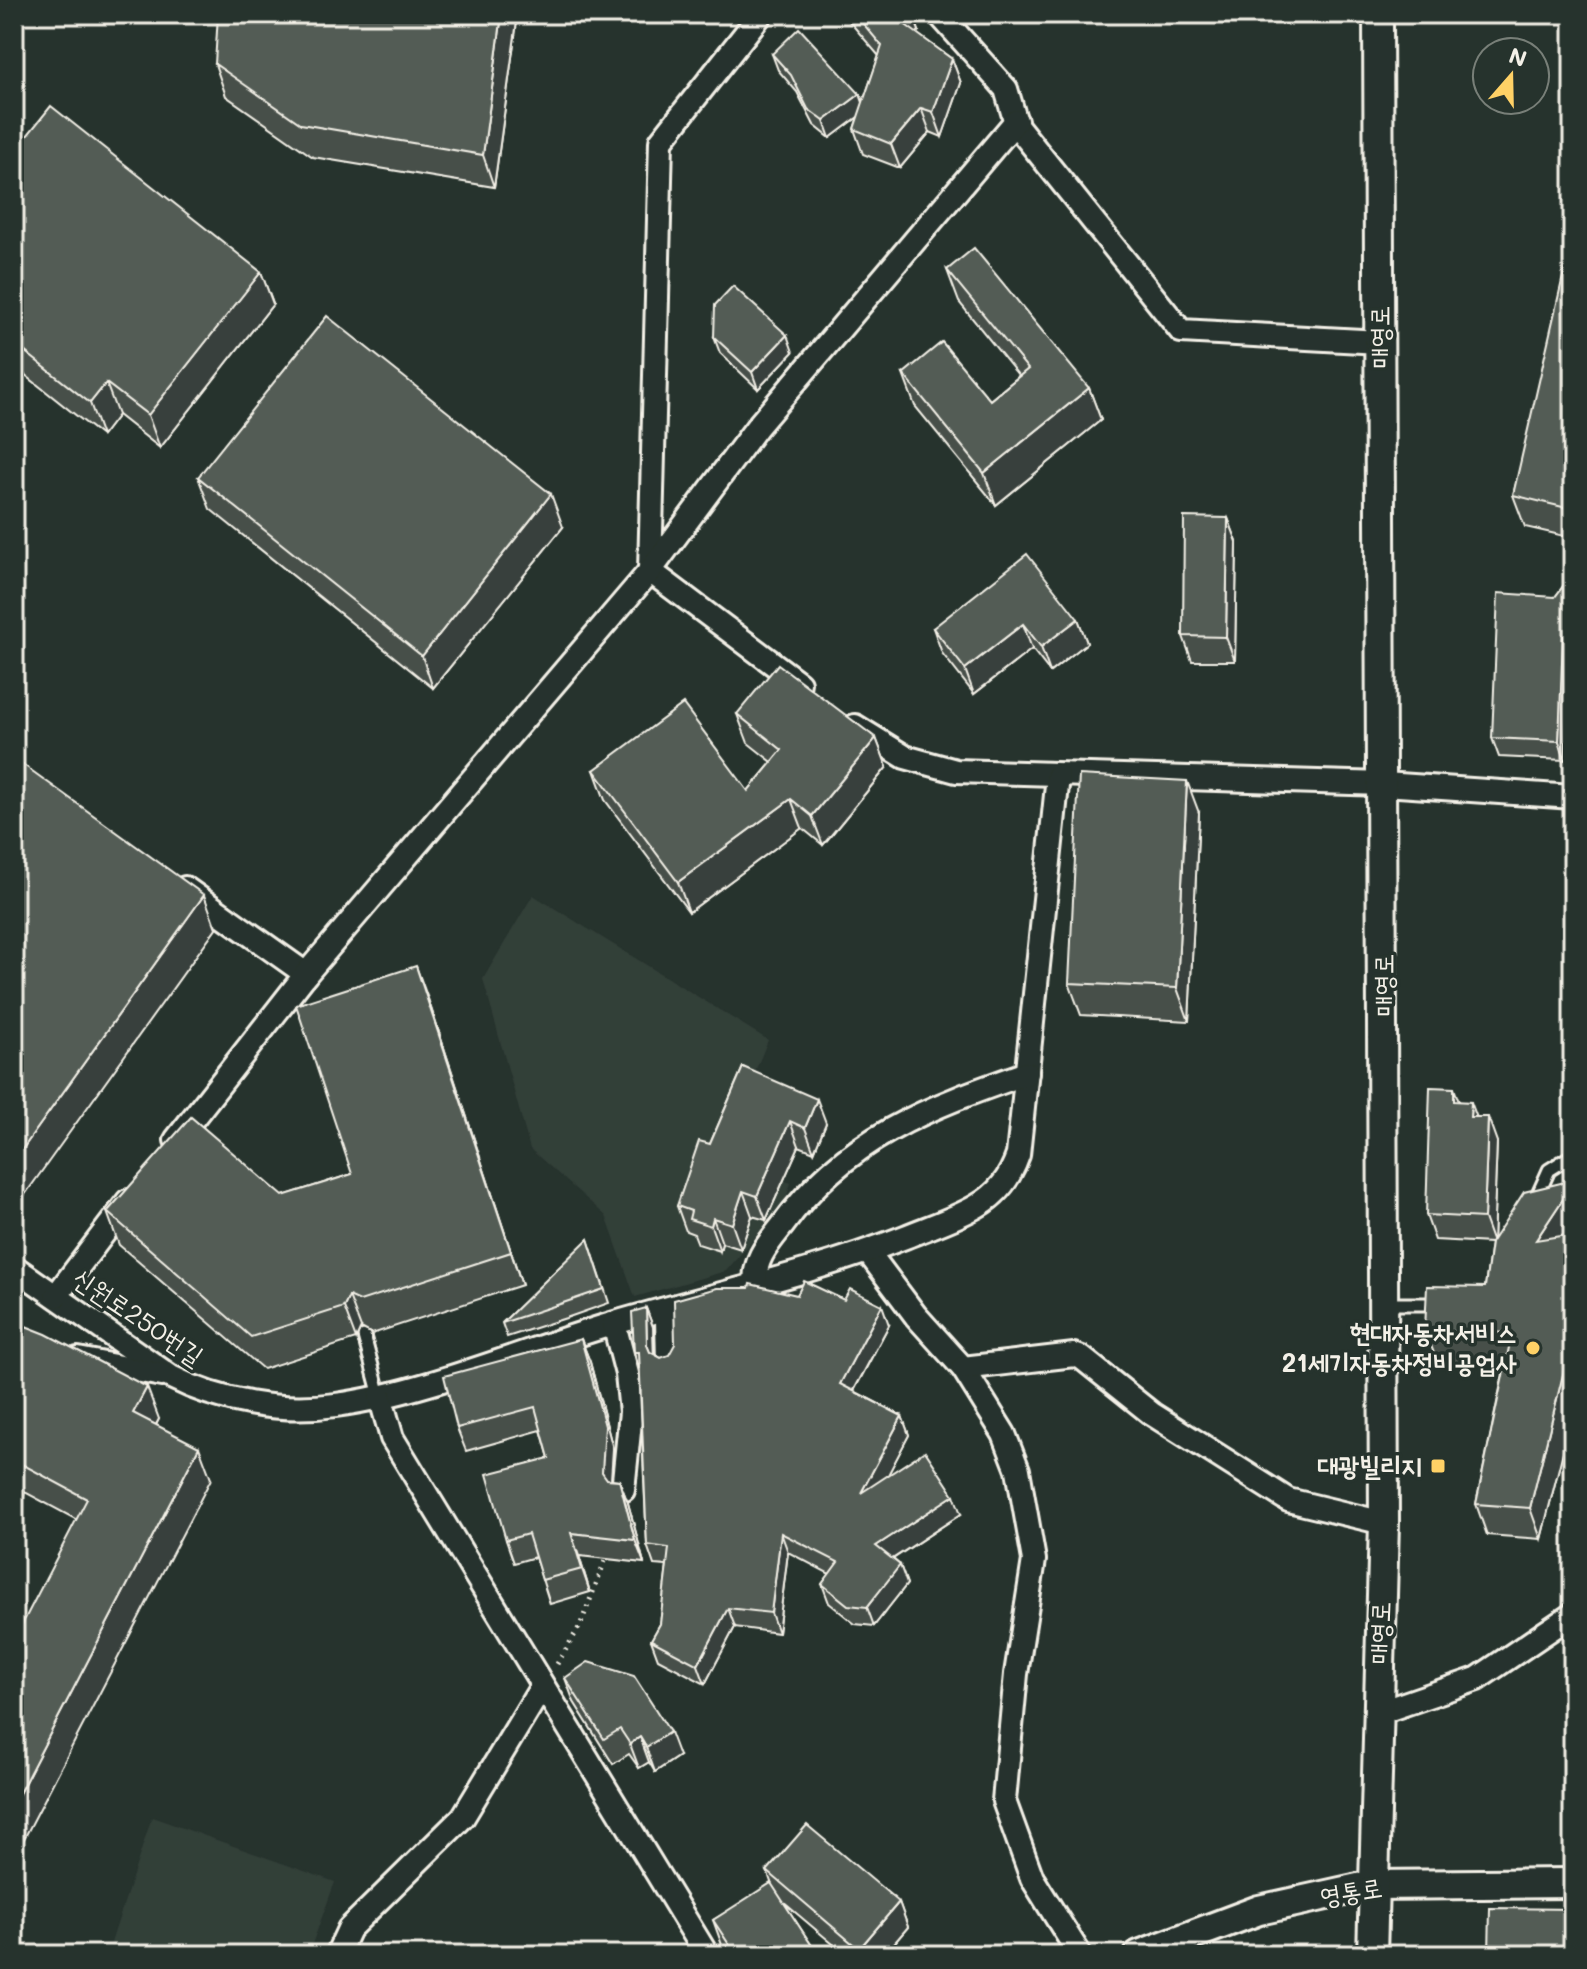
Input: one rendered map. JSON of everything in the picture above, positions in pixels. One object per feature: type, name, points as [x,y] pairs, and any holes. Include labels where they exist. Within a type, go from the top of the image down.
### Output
[{"type":"street","points":[[650,571],[661,141],[761,14]]},
{"type":"street","points":[[939,14],[1006,89],[1016,121],[1181,331],[1380,342]]},
{"type":"street","name":"매영로","points":[[1372,1955],[1384,1523],[1384,784],[1378,14]]},
{"type":"street","points":[[159,1162],[306,974],[650,571],[757,427],[1016,121]]},
{"type":"street","points":[[650,571],[819,699]]},
{"type":"street","points":[[843,717],[880,744],[930,766],[981,773],[1384,784],[1573,797]]},
{"type":"street","name":"신원로250번길","points":[[14,1267],[171,1377],[223,1399],[291,1406],[333,1406],[380,1396],[614,1324],[868,1252],[951,1219],[1000,1190],[1018,1155],[1058,776]]},
{"type":"street","points":[[166,875],[306,974]]},
{"type":"street","points":[[755,1285],[754,1267],[775,1234],[820,1181],[851,1154],[899,1122],[1027,1073]]},
{"type":"street","points":[[56,1296],[139,1187]]},
{"type":"street","points":[[868,1252],[916,1316],[963,1368],[1012,1452],[1032,1538],[1034,1560],[1016,1674],[1004,1801],[1032,1878],[1080,1955]]},
{"type":"street","points":[[663,1310],[667,1320],[668,1363]]},
{"type":"street","points":[[614,1324],[627,1374],[631,1412],[623,1490]]},
{"type":"street","points":[[56,1350],[85,1361],[171,1377]]},
{"type":"street","points":[[963,1368],[1074,1355],[1082,1358],[1152,1414],[1288,1500],[1384,1523]]},
{"type":"street","points":[[380,1396],[392,1438],[541,1688],[707,1955]]},
{"type":"street","points":[[1378,1713],[1477,1679],[1573,1614]]},
{"type":"street","points":[[337,1955],[349,1929],[463,1817],[541,1688]]},
{"type":"street","name":"영통로","points":[[1139,1955],[1259,1910],[1372,1885],[1573,1883]]},
{"type":"lane","points":[[1531,1209],[1549,1170],[1573,1155]]},
{"type":"lane","points":[[1384,1304],[1452,1304]]},
{"type":"lane","points":[[364,1336],[380,1396]]},
{"type":"path","points":[[541,1688],[580,1626],[610,1547]]},
{"type":"shaded area","points":[[533,895],[768,1040],[720,1157],[791,1183],[784,1204],[726,1271],[635,1297],[606,1216],[530,1149],[483,979]]},
{"type":"shaded area","points":[[152,1817],[335,1882],[308,1955],[107,1955]]},
{"type":"building","points":[[218,14],[502,14],[483,155],[301,124],[215,64]]},
{"type":"building","points":[[855,14],[900,14],[896,18],[952,59],[933,112],[921,108],[891,144],[854,129],[882,46]]},
{"type":"building","points":[[799,28],[860,94],[824,121],[808,109],[791,75],[772,54]]},
{"type":"building","points":[[51,106],[261,272],[148,415],[106,383],[90,403],[14,343],[14,152]]},
{"type":"building","points":[[974,248],[1089,388],[984,473],[903,374],[942,342],[990,400],[1028,369],[947,270]]},
{"type":"building","points":[[1567,259],[1573,260],[1573,483],[1567,508],[1513,495]]},
{"type":"building","points":[[733,286],[787,335],[752,372],[714,337],[715,305]]},
{"type":"building","points":[[327,316],[551,494],[422,656],[198,477]]},
{"type":"building","points":[[1184,517],[1228,518],[1226,637],[1183,636]]},
{"type":"building","points":[[1027,554],[1078,619],[1041,647],[1023,624],[965,669],[933,628]]},
{"type":"building","points":[[1573,573],[1573,644],[1563,636],[1559,741],[1492,738],[1498,593],[1555,597]]},
{"type":"building","points":[[778,664],[876,738],[812,816],[791,799],[678,882],[594,770],[683,704],[748,791],[782,750],[737,714]]},
{"type":"building","points":[[14,758],[204,895],[14,1161]]},
{"type":"building","points":[[1079,775],[1187,781],[1177,988],[1069,983]]},
{"type":"building","points":[[416,966],[511,1252],[360,1301],[349,1296],[344,1307],[251,1337],[107,1212],[191,1117],[283,1196],[352,1174],[296,1005]]},
{"type":"building","points":[[743,1067],[817,1099],[805,1128],[790,1121],[757,1196],[743,1191],[732,1224],[713,1218],[711,1226],[689,1219],[691,1211],[677,1206],[699,1141],[710,1144]]},
{"type":"building","points":[[1430,1087],[1454,1088],[1454,1101],[1471,1102],[1470,1117],[1488,1117],[1484,1218],[1426,1215]]},
{"type":"building","points":[[1573,1180],[1536,1240],[1573,1234],[1573,1334],[1530,1508],[1476,1504],[1512,1333],[1425,1330],[1427,1286],[1485,1287],[1491,1243],[1524,1192]]},
{"type":"building","points":[[588,1239],[604,1289],[502,1323]]},
{"type":"building","points":[[804,1281],[844,1300],[850,1289],[882,1305],[840,1384],[902,1416],[861,1493],[925,1451],[954,1495],[876,1546],[900,1565],[867,1607],[848,1605],[822,1584],[838,1562],[781,1533],[771,1613],[728,1608],[698,1665],[651,1640],[660,1624],[669,1548],[647,1545],[639,1352],[634,1352],[632,1312],[646,1308],[647,1345],[650,1352],[661,1358],[669,1355],[675,1344],[674,1300],[717,1288],[749,1288],[750,1284],[797,1295]]},
{"type":"building","points":[[18,1323],[46,1334],[147,1387],[133,1413],[199,1447],[14,1803],[14,1640],[87,1499],[14,1460],[14,1329]]},
{"type":"building","points":[[581,1339],[605,1426],[602,1472],[607,1479],[619,1480],[635,1540],[571,1533],[582,1569],[542,1580],[528,1534],[506,1540],[487,1474],[549,1458],[535,1407],[457,1428],[444,1376]]},
{"type":"building","points":[[588,1662],[634,1676],[670,1732],[646,1747],[640,1737],[630,1744],[620,1729],[604,1739],[565,1678]]},
{"type":"building","points":[[807,1825],[899,1902],[859,1949],[767,1871]]},
{"type":"building","points":[[771,1883],[818,1955],[736,1955],[713,1920]]},
{"type":"building","points":[[1490,1908],[1573,1909],[1573,1955],[1489,1955]]},
{"type":"place","name":"현대자동차서비스 21세기자동차정비공업사","points":[[1533,1348]]},
{"type":"place","name":"대광빌리지","points":[[1438,1466]]}]
